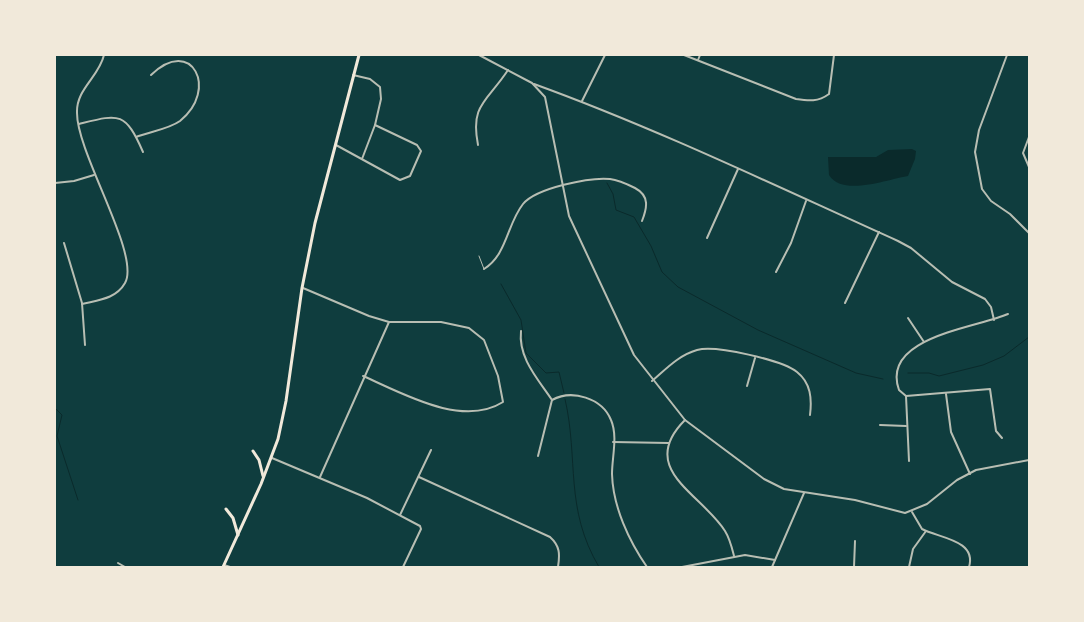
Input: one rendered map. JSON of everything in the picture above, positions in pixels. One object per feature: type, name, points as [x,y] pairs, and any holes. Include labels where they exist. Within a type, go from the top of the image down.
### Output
[{"type":"main road","points":[[224,566],[272,458],[286,401],[302,288],[316,223],[359,55]]},
{"type":"main road","points":[[254,451],[260,460],[264,478]]},
{"type":"main road","points":[[226,509],[233,518],[238,535]]},
{"type":"street","points":[[82,304],[109,298],[120,289],[128,276],[128,265],[110,208],[94,175],[78,124],[77,112],[80,95],[99,68],[104,55]]},
{"type":"street","points":[[479,55],[532,83],[582,102],[738,169],[911,248],[952,282],[979,294],[990,307],[994,320]]},
{"type":"street","points":[[582,102],[605,55]]},
{"type":"street","points":[[684,55],[796,99],[810,101],[829,94],[834,55]]},
{"type":"street","points":[[698,60],[700,55]]},
{"type":"street","points":[[1007,55],[979,130],[975,152],[982,188],[991,201],[1010,214],[1029,233]]},
{"type":"street","points":[[136,137],[179,122],[190,108],[200,88],[198,73],[181,61],[166,62],[152,75]]},
{"type":"street","points":[[478,145],[475,128],[478,110],[508,70]]},
{"type":"street","points":[[353,75],[370,79],[380,87],[382,100],[362,159]]},
{"type":"street","points":[[532,83],[545,97],[569,216],[634,355],[685,420],[764,479],[784,489],[854,499],[897,512],[912,512],[928,504],[957,480],[985,468],[1014,465],[1029,460]]},
{"type":"street","points":[[78,124],[114,117],[127,123],[143,152]]},
{"type":"street","points":[[335,145],[402,180],[410,176],[421,156],[421,149],[417,145],[375,125]]},
{"type":"street","points":[[1029,138],[1024,153],[1029,167]]},
{"type":"street","points":[[707,238],[738,169]]},
{"type":"street","points":[[55,183],[74,182],[94,175]]},
{"type":"street","points":[[484,269],[496,259],[523,204],[536,195],[563,186],[604,179],[615,180],[631,186],[642,194],[647,203],[642,221]]},
{"type":"street","points":[[776,272],[791,243],[806,201]]},
{"type":"street","points":[[845,303],[879,232]]},
{"type":"street","points":[[64,243],[82,304],[85,345]]},
{"type":"street","points":[[302,288],[369,316],[389,322],[441,322],[469,328],[484,340],[498,376],[502,402],[484,410],[448,410],[363,376]]},
{"type":"street","points":[[1002,438],[996,431],[990,389],[906,396],[899,390],[896,384],[898,369],[906,354],[924,342],[946,333],[994,320],[1008,314]]},
{"type":"street","points":[[908,318],[924,342]]},
{"type":"street","points":[[320,478],[363,376],[389,322]]},
{"type":"street","points":[[521,331],[519,343],[522,352],[552,400],[538,456]]},
{"type":"street","points":[[652,380],[678,359],[698,350],[720,349],[789,367],[798,373],[810,392],[810,415]]},
{"type":"street","points":[[747,386],[755,358]]},
{"type":"street","points":[[946,394],[951,432],[970,474]]},
{"type":"street","points":[[552,400],[563,396],[577,395],[601,407],[611,420],[614,442],[612,477],[623,523],[634,548],[647,567]]},
{"type":"street","points":[[906,396],[909,461]]},
{"type":"street","points":[[685,420],[669,443],[668,459],[672,473],[725,530],[734,556]]},
{"type":"street","points":[[880,424],[906,426]]},
{"type":"street","points":[[614,442],[669,443]]},
{"type":"street","points":[[400,515],[430,450]]},
{"type":"street","points":[[272,458],[320,478],[420,526],[421,529],[403,567]]},
{"type":"street","points":[[419,477],[550,537],[557,543],[560,550],[558,567]]},
{"type":"street","points":[[772,567],[804,493]]},
{"type":"street","points":[[912,512],[922,529],[962,545],[969,554],[969,567]]},
{"type":"street","points":[[909,567],[913,549],[926,531]]},
{"type":"street","points":[[854,541],[854,567]]},
{"type":"street","points":[[682,567],[734,556],[755,556],[775,560]]},
{"type":"street","points":[[118,563],[125,567]]},
{"type":"street","points":[[224,566],[230,567]]},
{"type":"lane","points":[[479,256],[484,269]]},
{"type":"water","points":[[912,149],[916,151],[915,159],[908,176],[855,186],[844,185],[835,181],[829,175],[828,157],[876,157],[888,150]]},
{"type":"waterway","points":[[607,183],[613,194],[616,210],[634,217],[651,246],[662,272],[678,287],[758,330],[856,373],[883,379]]},
{"type":"waterway","points":[[501,284],[521,320],[526,353],[546,373],[559,372],[564,393]]},
{"type":"waterway","points":[[908,373],[929,373],[939,376],[983,365],[1004,356],[1029,337]]},
{"type":"waterway","points":[[55,351],[55,360]]},
{"type":"waterway","points":[[565,399],[569,421],[574,484],[581,524],[588,545],[599,567]]},
{"type":"waterway","points":[[55,408],[62,415],[57,436],[78,500]]}]
